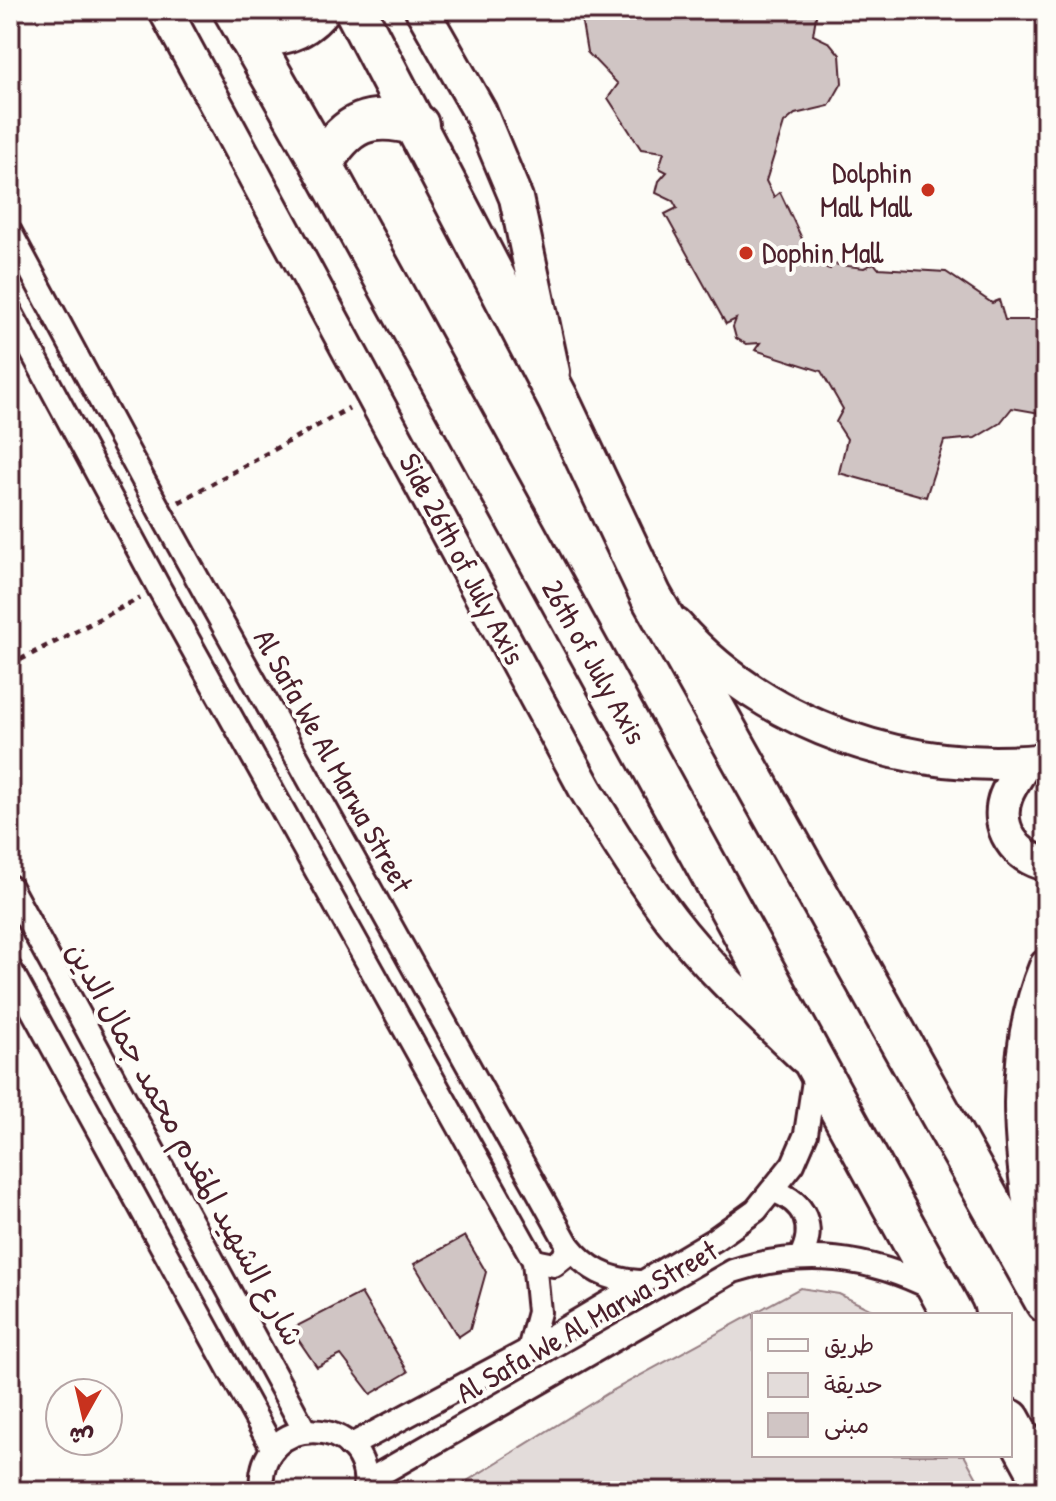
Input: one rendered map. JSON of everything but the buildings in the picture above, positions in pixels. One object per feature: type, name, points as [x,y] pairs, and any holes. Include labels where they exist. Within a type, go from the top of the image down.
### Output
[{"type":"highway","points":[[241,23],[279,36],[307,24],[319,10]]},
{"type":"highway","points":[[355,10],[418,125],[558,399],[651,596],[1045,1300]]},
{"type":"highway","name":"26th of July Axis","points":[[241,23],[322,164],[947,1304]]},
{"type":"highway","points":[[322,164],[337,139],[361,122],[389,117],[418,125]]},
{"type":"highway","points":[[1012,1424],[1046,1486]]},
{"type":"street","name":"Side 26th of July Axis","points":[[165,10],[586,790],[626,858],[672,921],[724,981],[815,1068]]},
{"type":"street","points":[[422,10],[480,112],[516,198],[528,243],[558,399]]},
{"type":"street","name":"Al Safa We Al Marwa Street","points":[[10,232],[161,513],[568,1245],[591,1268],[622,1281],[639,1282]]},
{"type":"street","name":"Al Safa We Al Marwa Street","points":[[10,311],[159,588],[534,1261],[539,1312],[529,1350]]},
{"type":"street","points":[[84,448],[117,431]]},
{"type":"street","points":[[651,596],[717,664],[796,716],[839,735],[915,756],[978,764],[1036,761]]},
{"type":"street","points":[[1036,761],[1006,797],[1005,828],[1022,854],[1046,864]]},
{"type":"street","name":"شارع الشهيد المقدم محمد جمال الدين","points":[[10,887],[17,918],[305,1431]]},
{"type":"street","points":[[1045,1300],[1023,1159],[1019,1101],[1024,1042],[1046,966]]},
{"type":"street","points":[[10,969],[273,1449]]},
{"type":"street","name":"Al Safa We Al Marwa Street","points":[[350,1446],[529,1350],[736,1226],[774,1191],[793,1164],[806,1134],[813,1101],[815,1068]]},
{"type":"street","points":[[774,1191],[798,1204],[806,1216],[809,1230],[801,1256]]},
{"type":"street","points":[[534,1261],[554,1265],[564,1257],[568,1245]]},
{"type":"street","name":"Al Safa We Al Marwa Street","points":[[365,1487],[733,1271],[801,1256],[855,1260],[885,1267],[947,1304]]},
{"type":"street","points":[[262,1491],[264,1463],[273,1449],[282,1440],[305,1431],[321,1431],[350,1446],[364,1469],[365,1487]]},
{"type":"path","points":[[161,513],[374,394]]},
{"type":"path","points":[[10,665],[159,588]]},
{"type":"green space","points":[[800,1288],[839,1294],[878,1313],[754,1313]]},
{"type":"green space","points":[[752,1314],[752,1457],[965,1457],[984,1491],[451,1491],[608,1393]]},
{"type":"place","name":"Dolphin Mall Mall","points":[[928,190]]},
{"type":"place","name":"Dophin Mall","points":[[746,253]]}]
